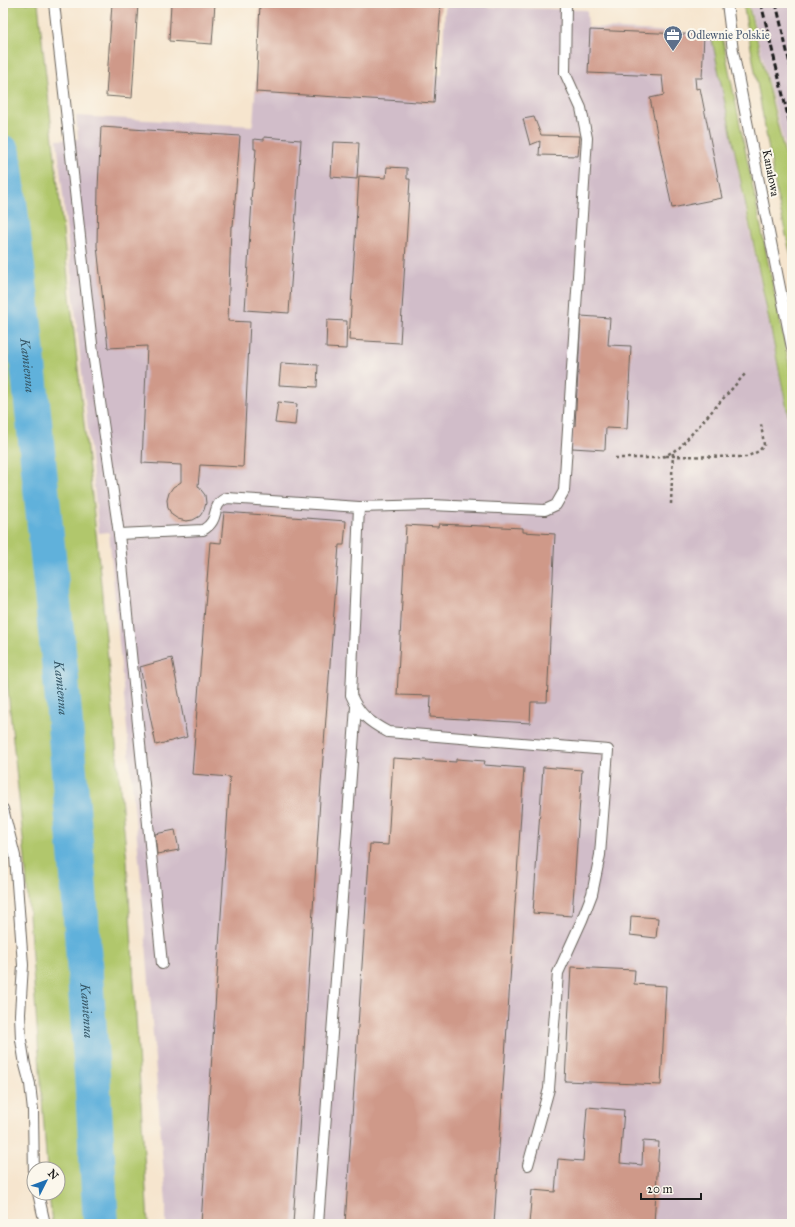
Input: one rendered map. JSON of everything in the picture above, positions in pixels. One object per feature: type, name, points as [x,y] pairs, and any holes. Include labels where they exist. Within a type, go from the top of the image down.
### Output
[{"type":"lane","points":[[54,3],[93,353],[119,534],[162,964]]},
{"type":"lane","points":[[119,534],[203,530],[210,526],[214,519],[217,505],[227,498],[359,507],[431,505],[545,510],[556,505],[564,491],[587,138],[581,108],[565,73],[566,3]]},
{"type":"lane","name":"Kanałowa","points":[[727,3],[733,51],[792,348]]},
{"type":"lane","points":[[359,507],[351,695],[356,708],[366,719],[388,732],[608,750],[600,855],[592,894],[558,973],[549,1089],[528,1165]]},
{"type":"lane","points":[[318,1224],[356,708]]},
{"type":"lane","points":[[3,809],[15,856],[23,965],[20,1014],[21,1040],[32,1097],[34,1161]]},
{"type":"lane","points":[[40,1201],[45,1224]]},
{"type":"path","points":[[665,456],[679,448],[746,373]]},
{"type":"path","points":[[615,458],[656,458],[665,456],[746,457],[759,451],[764,445],[761,424]]},
{"type":"path","points":[[671,504],[673,451]]},
{"type":"shaded area","name":"Odlewnie Polskie","points":[[445,3],[493,7],[587,10],[588,27],[711,34],[792,437],[792,1224],[166,1224],[166,1203],[143,904],[109,532],[99,533],[57,140],[78,139],[76,116],[253,126],[257,64],[442,75]]},
{"type":"shaded area","points":[[749,3],[789,3],[792,14],[792,176]]},
{"type":"green space","points":[[3,3],[38,3],[97,542],[127,861],[148,1224],[52,1224],[50,1201],[66,1201],[66,1161],[46,1161],[25,858],[3,641]]},
{"type":"green space","points":[[743,3],[748,3],[792,184],[792,261],[777,196]]},
{"type":"green space","points":[[711,34],[722,36],[792,379],[792,434]]},
{"type":"building","points":[[112,3],[138,3],[132,98],[106,96]]},
{"type":"building","points":[[171,3],[215,3],[212,44],[169,41]]},
{"type":"building","points":[[260,3],[441,3],[434,103],[256,92]]},
{"type":"building","points":[[590,30],[704,35],[702,78],[695,78],[696,89],[700,88],[722,198],[672,208],[650,98],[664,95],[662,76],[588,73]]},
{"type":"building","points":[[534,117],[541,135],[580,136],[578,156],[539,155],[540,141],[530,145],[523,119]]},
{"type":"building","points":[[101,127],[240,136],[233,226],[231,226],[228,321],[250,322],[243,467],[200,465],[198,486],[205,495],[206,503],[200,516],[193,520],[186,521],[178,519],[172,515],[168,508],[167,500],[169,493],[173,487],[181,482],[181,465],[142,463],[147,346],[108,348],[97,246]]},
{"type":"building","points":[[264,137],[301,140],[289,313],[245,310],[251,201],[256,149],[254,149],[254,139],[264,140]]},
{"type":"building","points":[[333,142],[359,143],[357,179],[331,177]]},
{"type":"building","points":[[387,167],[407,168],[407,179],[410,179],[400,343],[349,340],[359,176],[386,178]]},
{"type":"building","points":[[581,316],[610,318],[608,345],[631,346],[627,429],[606,428],[605,450],[572,448],[573,426],[575,426]]},
{"type":"building","points":[[327,320],[347,321],[346,349],[326,348]]},
{"type":"building","points":[[281,363],[318,365],[317,387],[279,385]]},
{"type":"building","points":[[278,402],[297,404],[295,425],[275,423]]},
{"type":"building","points":[[224,512],[346,521],[344,545],[339,545],[321,784],[293,1224],[201,1224],[230,777],[192,774],[210,542],[221,543]]},
{"type":"building","points":[[439,524],[523,528],[523,532],[555,534],[547,702],[531,702],[530,723],[430,717],[431,696],[397,695],[406,525],[438,527]]},
{"type":"building","points":[[172,658],[187,737],[156,745],[140,667]]},
{"type":"building","points":[[393,758],[456,762],[456,759],[485,761],[484,765],[524,768],[494,1224],[345,1224],[370,844],[388,845]]},
{"type":"building","points":[[543,767],[582,770],[572,916],[533,913]]},
{"type":"building","points":[[175,830],[179,850],[157,854],[155,834]]},
{"type":"building","points":[[631,916],[658,918],[656,938],[630,935]]},
{"type":"building","points":[[571,967],[635,970],[634,984],[666,986],[661,1085],[565,1081]]},
{"type":"building","points":[[587,1107],[624,1110],[620,1163],[642,1165],[643,1141],[659,1142],[654,1224],[529,1224],[532,1190],[555,1192],[558,1159],[583,1161]]},
{"type":"waterway","name":"Kamienna","points":[[3,153],[22,307],[61,679],[78,876],[101,1224]]},
{"type":"railway","points":[[761,3],[792,133]]},
{"type":"railway","points":[[776,3],[792,73]]},
{"type":"place","name":"Odlewnie Polskie","points":[[673,52]]}]
